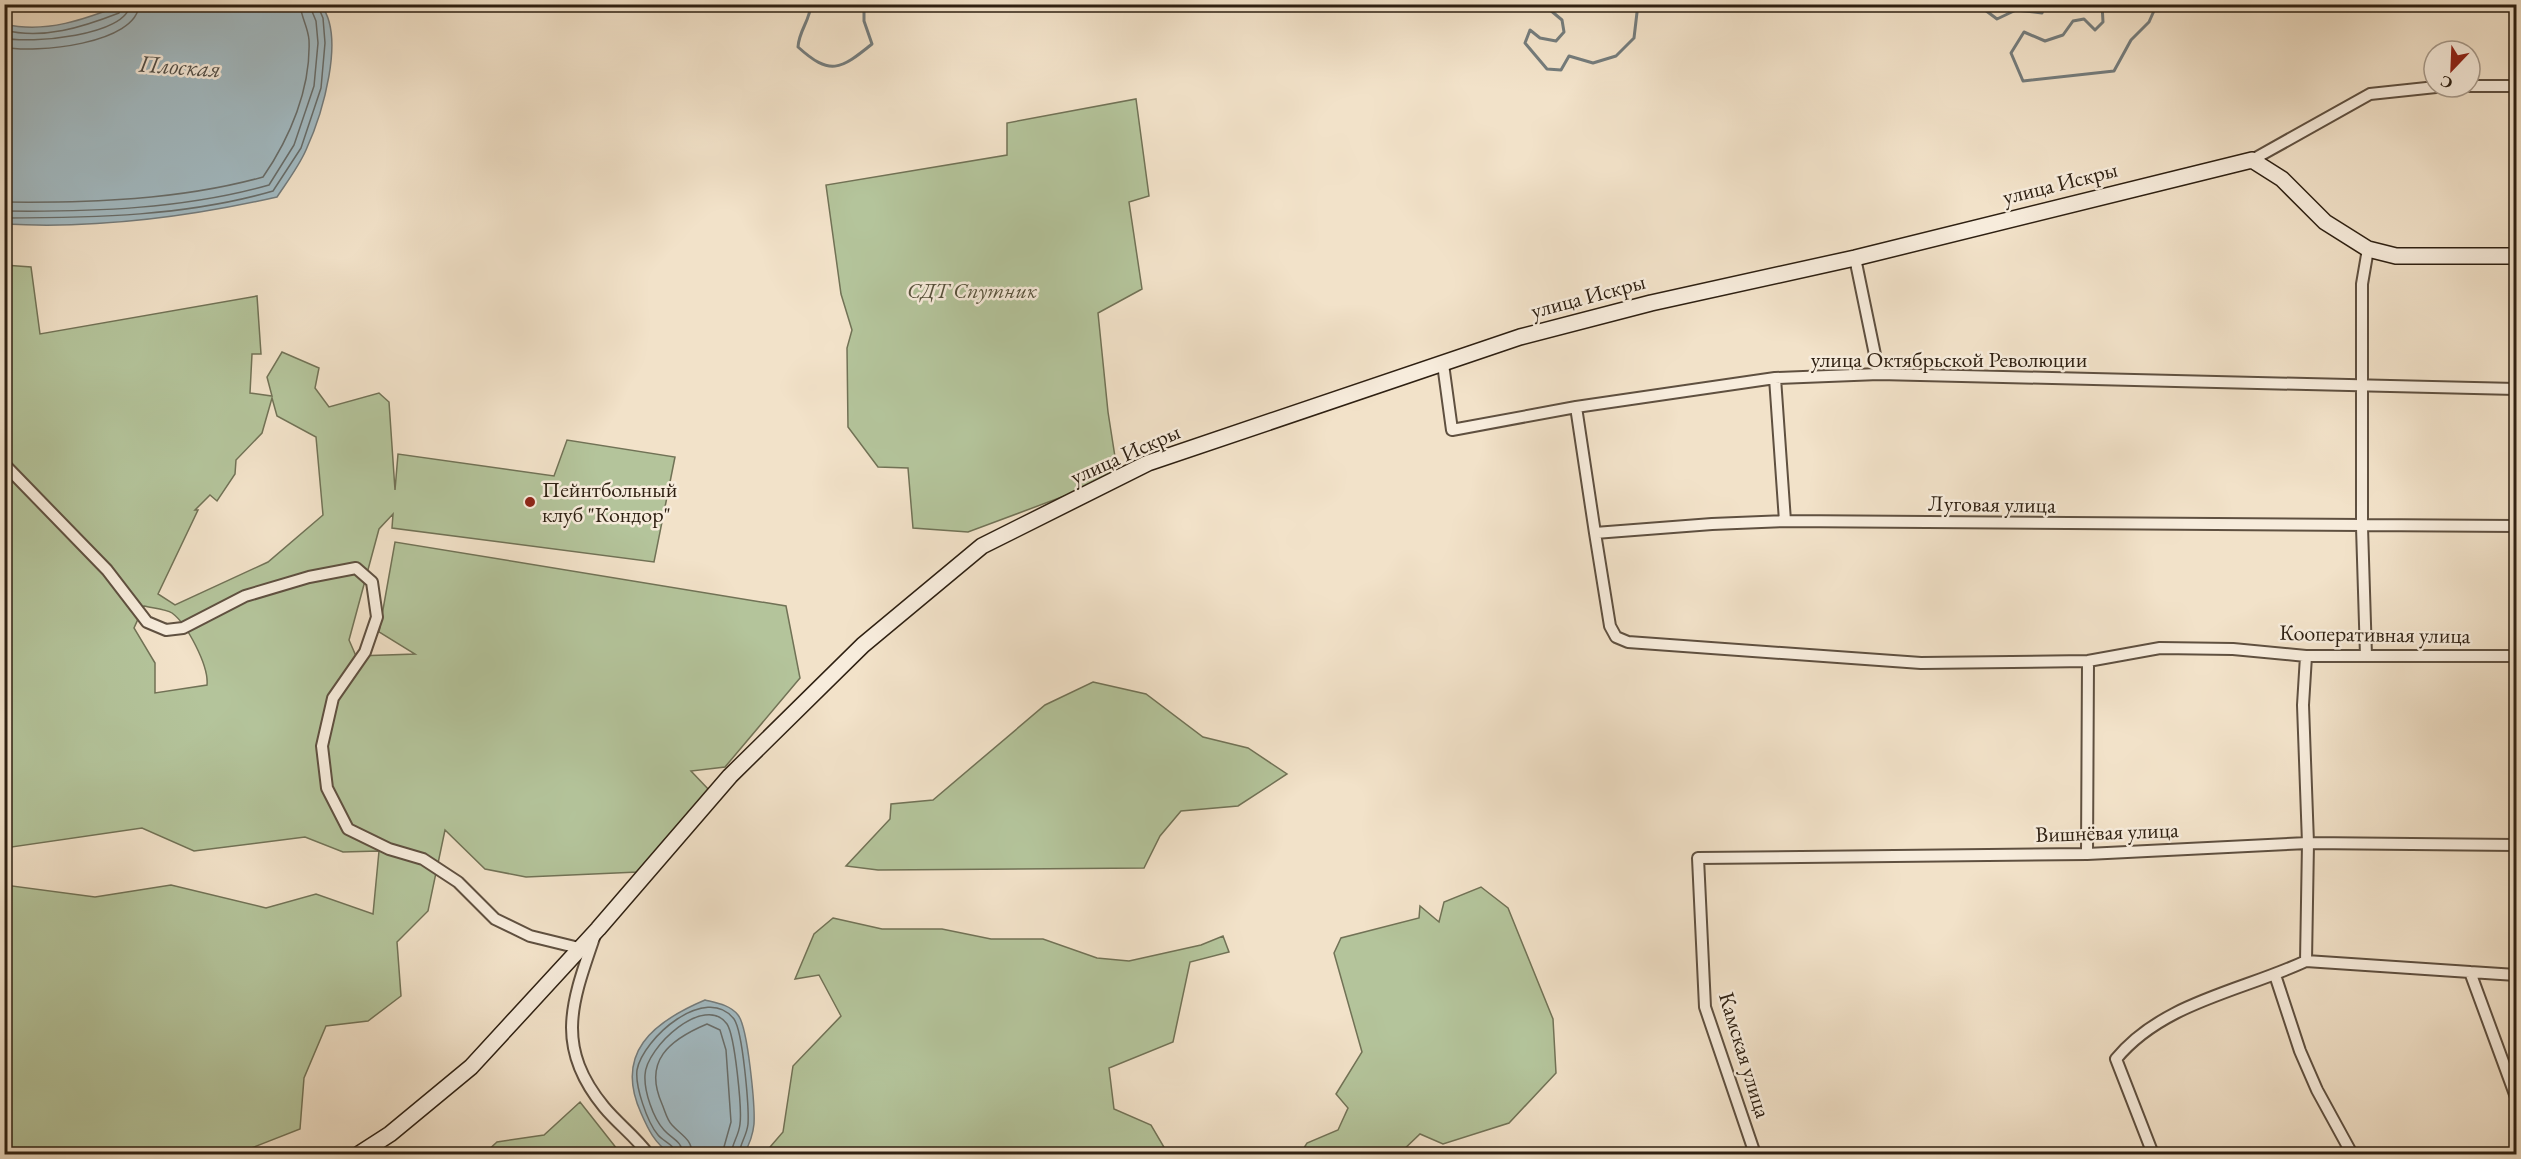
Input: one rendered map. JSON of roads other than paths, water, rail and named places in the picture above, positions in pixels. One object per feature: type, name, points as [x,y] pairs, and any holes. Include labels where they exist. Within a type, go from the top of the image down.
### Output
[{"type":"main road","name":"улица Искры","points":[[359,1155],[390,1134],[471,1067],[598,929],[738,768],[863,645],[982,546],[1148,463],[1520,337],[1643,305],[1856,258],[2252,160]]},
{"type":"main road","points":[[2252,160],[2282,179],[2325,222],[2368,249],[2396,256],[2517,256]]},
{"type":"street","points":[[2482,86],[2517,86]]},
{"type":"street","points":[[2252,160],[2370,94],[2422,88]]},
{"type":"street","points":[[2366,656],[2362,527],[2362,284],[2368,249]]},
{"type":"street","points":[[1856,258],[1879,374]]},
{"type":"street","name":"улица Октябрьской Революции","points":[[1443,364],[1452,430],[1576,407],[1775,378],[1879,374],[2517,389]]},
{"type":"street","points":[[1775,378],[1785,521]]},
{"type":"street","points":[[1576,407],[1595,533]]},
{"type":"street","points":[[4,464],[106,570],[147,622],[166,630],[183,628],[245,596],[356,568],[372,582],[377,617],[365,652],[333,698],[322,746],[327,788],[348,829],[388,849],[423,859],[458,882],[495,919],[530,936],[579,948]]},
{"type":"street","name":"Луговая улица","points":[[1595,533],[1785,521],[2362,527],[2517,526]]},
{"type":"street","name":"Кооперативная улица","points":[[1595,533],[1610,626],[1616,637],[1628,642],[1921,663],[2088,662],[2160,648],[2233,649],[2306,656],[2517,656]]},
{"type":"street","points":[[2306,656],[2303,705],[2308,843],[2306,961]]},
{"type":"street","points":[[2087,854],[2088,662]]},
{"type":"street","name":"Вишнёвая улица","points":[[1698,858],[2087,854],[2308,843],[2517,845]]},
{"type":"street","name":"Камская улица","points":[[1698,858],[1705,1007],[1755,1155]]},
{"type":"street","points":[[598,929],[574,994],[571,1041],[593,1091],[604,1108],[648,1155]]},
{"type":"street","points":[[2153,1155],[2116,1059],[2131,1041],[2159,1021],[2194,1004],[2275,975],[2306,961],[2517,975]]},
{"type":"street","points":[[2470,972],[2517,1097]]},
{"type":"street","points":[[2275,975],[2300,1051],[2317,1090],[2352,1155]]},
{"type":"water","points":[[124,4],[321,5],[328,19],[331,36],[329,76],[319,117],[300,162],[277,197],[244,204],[176,216],[108,223],[5,224],[5,24],[20,27],[50,26],[80,20]]},
{"type":"water","points":[[705,1000],[731,1009],[742,1022],[748,1050],[754,1124],[744,1154],[694,1156],[670,1153],[656,1141],[649,1130],[634,1092],[632,1073],[643,1042],[669,1018]]},
{"type":"waterway","name":"Плоская","points":[[811,4],[798,47],[827,66],[843,64],[872,44],[864,21],[864,4]]},
{"type":"waterway","name":"Плоская","points":[[1543,4],[1562,20],[1564,32],[1556,41],[1540,38],[1530,30],[1525,43],[1547,69],[1561,70],[1569,56],[1593,63],[1616,56],[1634,38],[1638,4]]},
{"type":"waterway","name":"Плоская","points":[[1564,4],[1564,7],[1590,10],[1597,4]]},
{"type":"waterway","name":"Плоская","points":[[1985,4],[1985,10],[1997,19],[2016,10],[2042,13],[2045,4]]},
{"type":"waterway","name":"Плоская","points":[[2102,4],[2103,22],[2095,30],[2084,19],[2073,21],[2063,35],[2045,41],[2024,32],[2011,53],[2023,81],[2114,71],[2131,40],[2149,22],[2157,4]]},
{"type":"place","name":"Пейнтбольный клуб \"Кондор\"","points":[[530,502]]},
{"type":"park label","name":"СДТ Спутник","points":[[972,290]]}]
